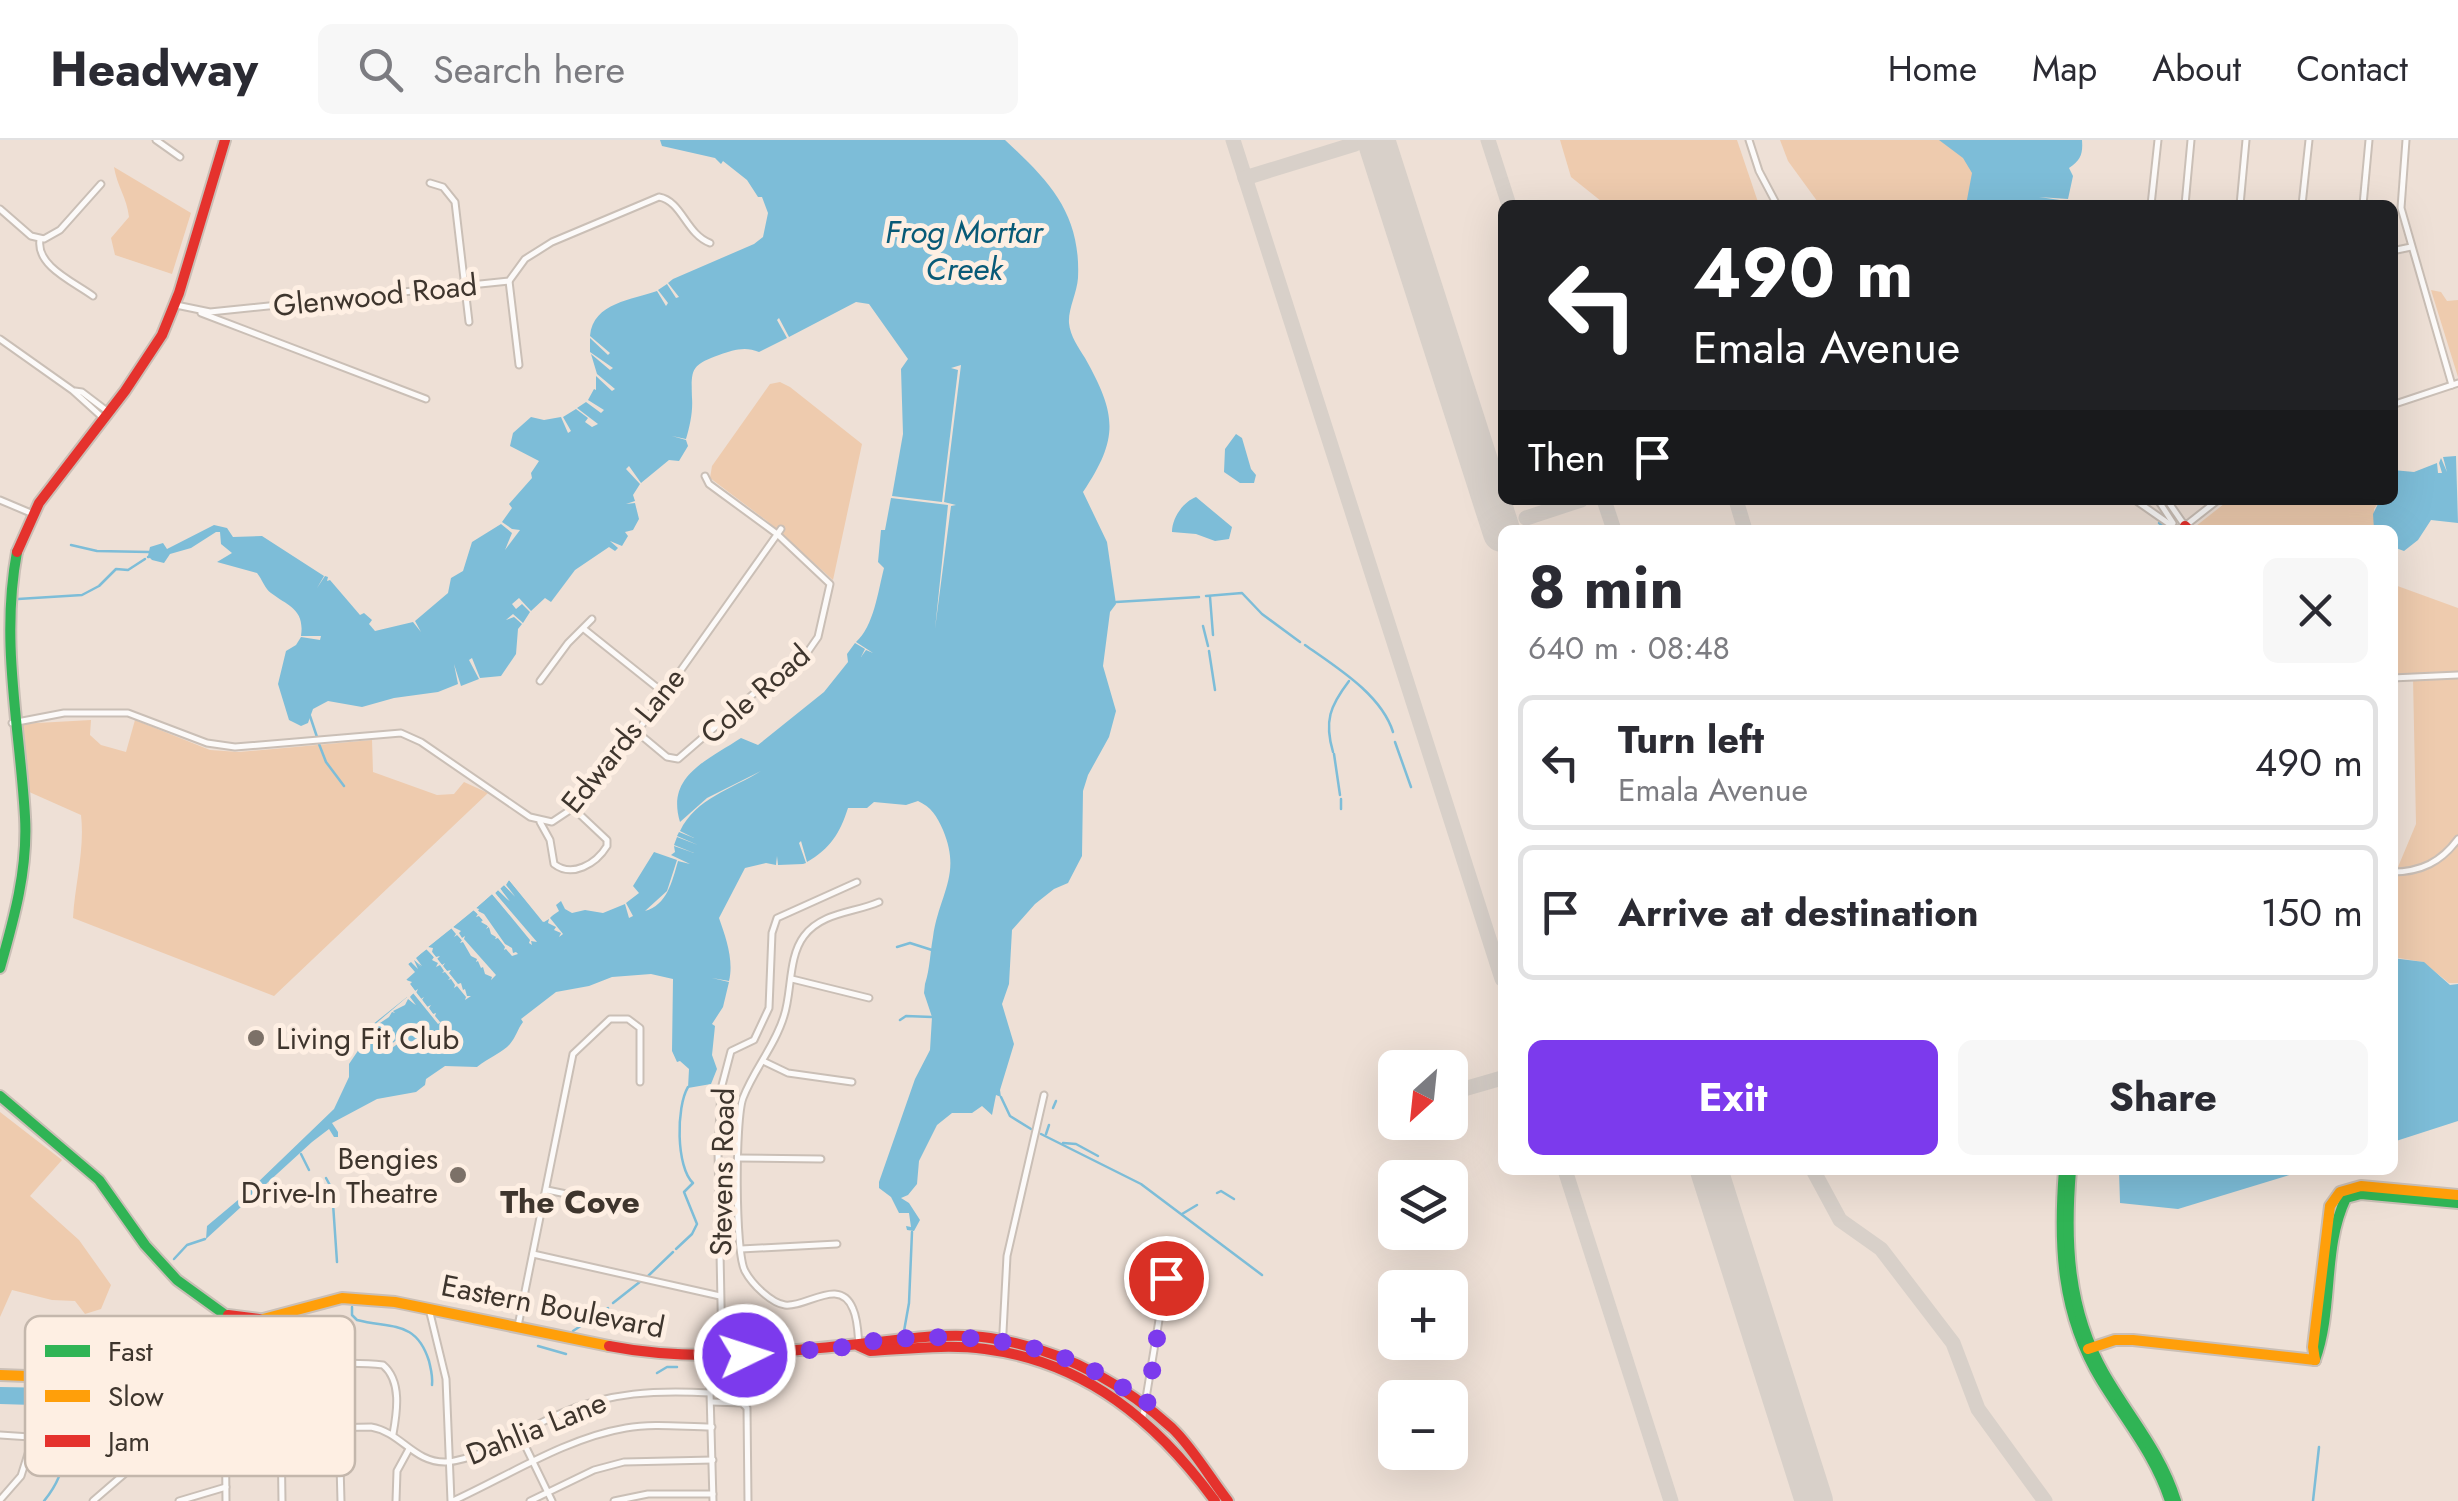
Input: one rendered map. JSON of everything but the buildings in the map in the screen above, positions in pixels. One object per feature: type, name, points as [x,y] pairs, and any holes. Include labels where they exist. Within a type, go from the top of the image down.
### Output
[{"type":"street","points":[[156,140],[180,156]]},
{"type":"street","points":[[0,968],[18,903],[26,833],[4,662],[6,608],[14,560],[33,514],[146,363],[176,305],[225,140]]},
{"type":"street","points":[[1749,140],[1774,200]]},
{"type":"street","points":[[2152,200],[2158,140]]},
{"type":"street","points":[[2186,200],[2192,140]]},
{"type":"street","points":[[2240,200],[2246,140]]},
{"type":"street","points":[[2303,200],[2309,140]]},
{"type":"street","points":[[2364,200],[2370,140]]},
{"type":"street","points":[[2398,402],[2455,384],[2401,200],[2406,140]]},
{"type":"street","points":[[93,296],[43,259],[38,247],[40,240],[60,230],[101,184]]},
{"type":"street","points":[[430,184],[443,187],[455,202],[469,322]]},
{"type":"street","name":"Glenwood Road","points":[[176,305],[199,312],[509,280],[525,260],[552,242],[659,198],[668,199],[696,236],[710,243]]},
{"type":"street","points":[[0,209],[40,240]]},
{"type":"street","points":[[2398,250],[2412,247]]},
{"type":"street","points":[[509,280],[520,364]]},
{"type":"street","points":[[199,312],[426,399]]},
{"type":"street","points":[[0,339],[72,390],[82,392],[105,415]]},
{"type":"street","points":[[705,476],[709,484],[779,532]]},
{"type":"street","points":[[0,500],[33,514]]},
{"type":"street","points":[[2143,505],[2176,525]]},
{"type":"street","points":[[2162,505],[2179,525]]},
{"type":"street","points":[[2187,525],[2212,505]]},
{"type":"street","name":"Edwards Lane","points":[[12,722],[64,714],[128,713],[206,743],[235,747],[401,734],[422,742],[539,820],[556,820],[574,808],[637,732],[779,532]]},
{"type":"street","name":"Cole Road","points":[[637,732],[666,757],[678,760],[779,672],[800,663],[814,646],[830,584],[779,532]]},
{"type":"street","points":[[540,681],[592,619]]},
{"type":"street","points":[[584,629],[664,693]]},
{"type":"street","points":[[2398,678],[2458,675]]},
{"type":"street","points":[[539,820],[550,840],[554,864],[562,870],[574,870],[596,859],[607,846],[606,840],[574,808]]},
{"type":"street","points":[[2398,871],[2427,867],[2458,839]]},
{"type":"street","name":"Stevens Road","points":[[722,1356],[718,1151],[728,1058],[731,1051],[754,1040],[769,1008],[776,918],[858,882]]},
{"type":"street","points":[[859,1346],[854,1309],[846,1300],[826,1294],[791,1306],[776,1302],[746,1273],[741,1249],[738,1112],[782,1023],[798,947],[810,929],[842,912],[879,902]]},
{"type":"street","points":[[792,979],[869,998]]},
{"type":"street","points":[[518,1327],[573,1054],[610,1018],[628,1019],[640,1028],[640,1082]]},
{"type":"street","points":[[762,1060],[788,1073],[852,1082]]},
{"type":"street","points":[[1003,1346],[1008,1256],[1044,1095]]},
{"type":"street","points":[[0,1096],[92,1173],[165,1268],[227,1316]]},
{"type":"street","points":[[738,1158],[821,1159]]},
{"type":"street","points":[[2067,1175],[2060,1264],[2071,1314],[2105,1375],[2159,1452],[2173,1501]]},
{"type":"street","points":[[2316,1360],[2313,1347],[2327,1219],[2340,1192],[2361,1186],[2458,1194]]},
{"type":"street","points":[[547,1190],[639,1209]]},
{"type":"street","points":[[2316,1360],[2322,1341],[2335,1220],[2346,1198],[2362,1194],[2458,1203]]},
{"type":"street","points":[[741,1249],[836,1244]]},
{"type":"street","points":[[534,1254],[720,1296]]},
{"type":"street","points":[[1145,1411],[1166,1278]]},
{"type":"street","name":"Eastern Boulevard","points":[[272,1316],[342,1298],[376,1299],[652,1352],[722,1356],[933,1337],[1047,1351],[1086,1366],[1188,1446],[1228,1501]]},
{"type":"street","points":[[429,1308],[446,1378],[452,1501],[593,1436],[626,1428],[712,1427]]},
{"type":"street","points":[[224,1314],[240,1316]]},
{"type":"street","points":[[2088,1348],[2115,1340],[2133,1340],[2316,1360]]},
{"type":"street","points":[[614,1501],[648,1494],[713,1498],[709,1356]]},
{"type":"street","points":[[355,1365],[388,1368],[395,1384],[396,1404],[392,1434],[371,1427],[355,1428]]},
{"type":"street","name":"Eastern Boulevard","points":[[0,1375],[25,1376]]},
{"type":"street","name":"Dahlia Lane","points":[[392,1434],[424,1459],[450,1461],[466,1458],[579,1406],[618,1395],[710,1393]]},
{"type":"street","points":[[712,1402],[742,1403],[747,1408],[748,1501]]},
{"type":"street","name":"Eastern Boulevard","points":[[1145,1411],[1215,1501]]},
{"type":"street","points":[[519,1432],[552,1501]]},
{"type":"street","points":[[0,1436],[25,1437]]},
{"type":"street","points":[[396,1501],[397,1471],[408,1448]]},
{"type":"street","points":[[530,1501],[594,1470],[624,1462],[713,1460]]},
{"type":"street","points":[[0,1500],[22,1476],[25,1466]]},
{"type":"street","points":[[93,1501],[120,1476]]},
{"type":"street","points":[[226,1476],[226,1501]]},
{"type":"street","points":[[282,1476],[282,1501]]},
{"type":"street","points":[[340,1476],[341,1501]]},
{"type":"street","points":[[179,1501],[226,1487]]},
{"type":"shaded area","points":[[1560,140],[1737,140],[1757,200],[1600,200],[1571,177]]},
{"type":"shaded area","points":[[1780,140],[1946,140],[1971,168],[1971,200],[1816,200],[1788,161]]},
{"type":"shaded area","points":[[114,167],[191,213],[172,274],[115,255],[111,238],[129,217]]},
{"type":"shaded area","points":[[2431,290],[2441,292],[2447,301],[2458,300],[2458,377]]},
{"type":"shaded area","points":[[780,382],[862,444],[833,580],[767,521],[710,478],[712,466],[770,384]]},
{"type":"shaded area","points":[[2223,505],[2377,505],[2374,525],[2197,525]]},
{"type":"shaded area","points":[[2398,586],[2458,608],[2458,983],[2449,983],[2423,962],[2398,958],[2398,867],[2416,824],[2413,678],[2398,678]]},
{"type":"shaded area","points":[[91,720],[90,735],[101,745],[126,752],[135,720],[210,750],[239,752],[372,740],[373,772],[437,795],[454,794],[464,782],[488,793],[274,996],[73,918],[81,854],[81,815],[27,791],[19,724]]},
{"type":"shaded area","points":[[0,1112],[62,1160],[30,1196],[79,1240],[111,1285],[101,1309],[85,1314],[75,1301],[12,1290],[0,1317]]},
{"type":"water","name":"Frog Mortar Creek","points":[[660,140],[1005,140],[1048,185],[1068,217],[1078,255],[1070,328],[1103,395],[1110,426],[1103,456],[1083,492],[1107,542],[1116,604],[1110,612],[1103,666],[1116,711],[1109,737],[1083,791],[1082,856],[1068,883],[1035,904],[1012,930],[1009,984],[1002,1004],[1014,1044],[1001,1097],[996,1095],[992,1115],[982,1106],[972,1113],[952,1113],[937,1125],[919,1161],[917,1184],[901,1198],[920,1220],[914,1231],[907,1230],[906,1226],[911,1227],[909,1213],[899,1213],[891,1197],[879,1188],[879,1182],[915,1079],[930,1050],[932,1017],[924,993],[950,860],[943,830],[927,806],[918,801],[906,805],[874,802],[867,808],[848,808],[833,840],[807,862],[801,841],[806,863],[778,865],[777,856],[776,865],[745,868],[719,918],[731,965],[729,981],[712,978],[729,982],[723,1007],[712,1024],[712,1055],[717,1069],[711,1084],[688,1088],[689,1069],[677,1062],[672,1051],[673,979],[651,974],[612,977],[556,992],[521,1019],[523,1022],[507,1047],[477,1067],[445,1066],[426,1079],[416,1092],[377,1099],[332,1123],[338,1137],[329,1129],[312,1142],[206,1239],[207,1226],[244,1195],[241,1184],[247,1191],[251,1189],[334,1109],[349,1077],[349,1064],[372,1030],[370,1026],[389,1048],[372,1025],[407,997],[415,1005],[409,997],[414,993],[440,1023],[406,979],[414,972],[408,964],[414,959],[421,967],[415,958],[427,949],[468,998],[428,947],[452,928],[493,978],[453,927],[474,910],[513,955],[476,908],[492,894],[532,940],[495,893],[498,890],[509,901],[500,888],[504,885],[515,897],[505,884],[509,880],[543,922],[559,911],[556,905],[561,901],[572,913],[603,913],[625,904],[629,918],[633,916],[626,903],[639,893],[633,886],[654,852],[677,860],[667,891],[645,911],[659,904],[668,892],[678,861],[690,864],[671,855],[674,846],[694,853],[674,845],[677,837],[698,845],[677,836],[679,832],[694,838],[680,831],[687,820],[705,802],[761,771],[707,798],[680,822],[679,793],[692,771],[741,738],[758,745],[824,692],[848,662],[847,654],[855,643],[865,649],[861,657],[866,650],[873,653],[856,642],[867,627],[877,597],[884,568],[878,562],[881,530],[885,530],[891,498],[948,505],[935,629],[951,506],[956,505],[944,502],[961,365],[951,368],[958,370],[942,502],[892,496],[903,434],[901,369],[908,359],[869,304],[856,302],[789,337],[779,318],[787,338],[759,352],[734,350],[698,365],[693,374],[692,413],[686,439],[672,436],[686,440],[688,446],[679,461],[669,460],[641,483],[629,466],[626,469],[640,484],[633,495],[635,501],[626,504],[635,503],[639,519],[633,530],[625,532],[628,536],[622,546],[610,541],[618,548],[615,551],[609,547],[575,570],[551,602],[545,598],[531,611],[519,598],[512,604],[516,609],[522,604],[530,612],[523,623],[513,614],[506,620],[514,617],[522,624],[516,654],[501,676],[480,678],[472,658],[469,660],[479,679],[461,686],[454,664],[458,684],[438,692],[362,707],[328,701],[313,709],[308,723],[301,726],[289,720],[278,684],[286,651],[301,637],[320,640],[321,636],[301,636],[298,614],[269,591],[257,573],[217,562],[232,553],[221,544],[220,532],[170,554],[164,563],[148,556],[150,547],[163,543],[167,549],[214,525],[227,528],[233,537],[262,536],[324,576],[317,588],[328,577],[327,581],[360,615],[364,613],[372,620],[369,624],[375,631],[413,622],[421,632],[415,621],[448,593],[451,578],[463,571],[472,542],[501,524],[512,533],[505,550],[520,530],[502,522],[512,508],[509,504],[532,478],[539,461],[510,446],[513,433],[531,417],[561,417],[568,433],[571,431],[563,417],[576,409],[592,427],[598,424],[577,408],[586,402],[601,413],[604,410],[588,400],[596,390],[596,376],[612,391],[615,389],[597,374],[591,354],[610,370],[613,368],[590,352],[590,338],[610,353],[590,336],[598,316],[616,304],[657,291],[666,306],[668,303],[658,290],[667,284],[679,297],[668,283],[673,279],[763,237],[768,213],[762,197],[747,180],[723,161],[721,164],[715,158],[662,146]]},
{"type":"water","points":[[1939,140],[2082,140],[2079,159],[2069,168],[2073,176],[2068,199],[1967,200],[1972,173],[1963,158]]},
{"type":"water","points":[[1236,434],[1242,438],[1256,475],[1254,483],[1240,483],[1224,472],[1225,449]]},
{"type":"water","points":[[2456,456],[2458,523],[2431,520],[2418,540],[2404,551],[2398,549],[2398,525],[2374,525],[2373,514],[2378,505],[2398,505],[2398,470],[2414,472],[2437,463],[2438,473],[2442,473],[2441,458],[2447,472],[2443,457]]},
{"type":"water","points":[[1196,497],[1232,527],[1229,539],[1215,541],[1172,532],[1179,511]]},
{"type":"water","points":[[2398,959],[2424,962],[2450,985],[2458,984],[2458,1121],[2398,1140]]},
{"type":"water","points":[[2119,1175],[2290,1175],[2178,1209],[2120,1203]]},
{"type":"water","points":[[0,1387],[25,1387],[25,1405],[0,1404]]},
{"type":"pier","points":[[510,877],[543,919],[558,909],[550,918],[563,934],[559,937],[561,933],[548,923],[549,919],[544,922],[509,880],[506,885],[515,896],[504,885],[500,889],[510,901],[498,890],[495,893],[537,942],[529,943],[492,894],[476,908],[513,953],[518,954],[512,956],[504,950],[473,910],[453,927],[461,931],[462,938],[465,936],[496,975],[491,980],[485,974],[451,928],[428,947],[433,948],[436,957],[440,956],[437,959],[442,965],[445,963],[443,966],[451,970],[449,973],[471,996],[465,1000],[426,949],[416,958],[422,966],[414,960],[418,969],[411,962],[408,964],[415,972],[406,980],[412,982],[427,1007],[431,1005],[433,1014],[443,1021],[438,1024],[413,993],[410,997],[416,1005],[408,999],[374,1027],[389,1046],[420,1021],[423,1025],[388,1049],[373,1032],[370,1035],[380,1053],[368,1035],[373,1031],[369,1025],[373,1026],[413,992],[403,979],[410,972],[404,964]]},
{"type":"waterway","points":[[71,545],[97,551],[149,552]]},
{"type":"waterway","points":[[18,599],[82,595],[99,586],[116,569],[128,570],[145,559]]},
{"type":"waterway","points":[[1206,596],[1242,593],[1262,614],[1300,642]]},
{"type":"waterway","points":[[1116,602],[1199,597]]},
{"type":"waterway","points":[[1210,597],[1213,635]]},
{"type":"waterway","points":[[1203,626],[1208,646]]},
{"type":"waterway","points":[[1305,645],[1368,694],[1379,705],[1393,732]]},
{"type":"waterway","points":[[1209,651],[1215,690]]},
{"type":"waterway","points":[[1333,752],[1330,714],[1349,681]]},
{"type":"waterway","points":[[310,716],[317,737]]},
{"type":"waterway","points":[[1395,742],[1411,787]]},
{"type":"waterway","points":[[319,744],[326,762],[344,786]]},
{"type":"waterway","points":[[1334,754],[1340,795]]},
{"type":"waterway","points":[[1341,799],[1341,809]]},
{"type":"waterway","points":[[897,947],[910,943],[932,950]]},
{"type":"waterway","points":[[900,1020],[906,1016],[932,1017]]},
{"type":"waterway","points":[[676,1249],[697,1224],[684,1192],[693,1183],[683,1164],[680,1136],[681,1108],[688,1087]]},
{"type":"waterway","name":"Frog Mortar Creek","points":[[1001,1097],[1010,1116],[1031,1129]]},
{"type":"waterway","points":[[1053,1108],[1056,1101]]},
{"type":"waterway","points":[[1046,1134],[1049,1125]]},
{"type":"waterway","points":[[1041,1134],[1141,1184],[1262,1275]]},
{"type":"waterway","points":[[1063,1143],[1076,1144],[1098,1156]]},
{"type":"waterway","points":[[301,1154],[309,1170]]},
{"type":"waterway","points":[[326,1178],[332,1189],[337,1262]]},
{"type":"waterway","points":[[1217,1193],[1221,1191],[1234,1199]]},
{"type":"waterway","points":[[1182,1214],[1197,1205]]},
{"type":"waterway","name":"Frog Mortar Creek","points":[[904,1331],[912,1232]]},
{"type":"waterway","name":"Frog Mortar Creek","points":[[174,1259],[187,1245],[205,1239]]},
{"type":"waterway","points":[[647,1277],[673,1252]]},
{"type":"waterway","points":[[613,1303],[641,1281]]},
{"type":"waterway","points":[[352,1307],[353,1316]]},
{"type":"waterway","points":[[573,1331],[608,1308]]},
{"type":"waterway","points":[[355,1318],[410,1332],[424,1348],[432,1385]]},
{"type":"waterway","points":[[538,1346],[566,1354]]},
{"type":"waterway","points":[[657,1373],[677,1367]]},
{"type":"waterway","points":[[2313,1501],[2319,1447]]},
{"type":"waterway","points":[[44,1501],[59,1476]]},
{"type":"taxiway","points":[[1233,140],[1498,967]]},
{"type":"taxiway","points":[[1488,140],[1507,200]]},
{"type":"taxiway","points":[[1245,178],[1355,144]]},
{"type":"taxiway","points":[[1526,518],[1566,505]]},
{"type":"taxiway","points":[[1606,505],[1612,525]]},
{"type":"taxiway","points":[[1738,505],[1744,525]]},
{"type":"taxiway","points":[[1468,1088],[1498,1079]]},
{"type":"taxiway","points":[[1567,1175],[1671,1501]]},
{"type":"taxiway","points":[[1816,1175],[1840,1220],[1881,1249],[1953,1343],[1978,1409],[2045,1501]]},
{"type":"runway","points":[[1376,140],[1499,525]]},
{"type":"runway","points":[[1711,1175],[1814,1501]]},
{"type":"traffic: fast","points":[[0,968],[19,894],[25,836],[10,619],[17,552]]},
{"type":"traffic: fast","points":[[0,1096],[99,1180],[145,1245],[177,1280],[227,1316]]},
{"type":"traffic: fast","points":[[2064,1175],[2065,1278],[2078,1330],[2101,1380],[2156,1468],[2170,1501]]},
{"type":"traffic: fast","points":[[2071,1175],[2069,1249],[2083,1325],[2104,1373],[2153,1451],[2176,1501]]},
{"type":"traffic: fast","points":[[2315,1360],[2334,1237],[2346,1198],[2361,1194],[2458,1203]]},
{"type":"traffic: slow","points":[[2315,1360],[2313,1347],[2330,1206],[2340,1192],[2361,1186],[2458,1195]]},
{"type":"traffic: slow","points":[[274,1316],[342,1298],[395,1302],[609,1346]]},
{"type":"traffic: slow","points":[[2088,1349],[2115,1340],[2133,1340],[2315,1360]]},
{"type":"traffic: slow","points":[[0,1375],[25,1376]]},
{"type":"traffic: jam","points":[[17,552],[39,503],[125,391],[162,335],[179,293],[225,140]]},
{"type":"traffic: jam","points":[[228,1315],[236,1316]]},
{"type":"traffic: jam","points":[[609,1346],[706,1355],[944,1336],[1016,1343],[1065,1359],[1132,1396],[1180,1436],[1228,1501]]},
{"type":"traffic: jam","points":[[859,1346],[870,1351],[985,1349],[1055,1367],[1116,1400],[1143,1422],[1193,1472],[1215,1501]]},
{"type":"place","name":"Living Fit Club","points":[[256,1038]]},
{"type":"place","name":"Bengies Drive-In Theatre","points":[[458,1175]]},
{"type":"district","name":"The Cove","points":[[570,1202]]},
{"type":"route","points":[[745,1355],[859,1346],[890,1339],[990,1338],[1075,1361],[1147,1405],[1166,1278]]}]
